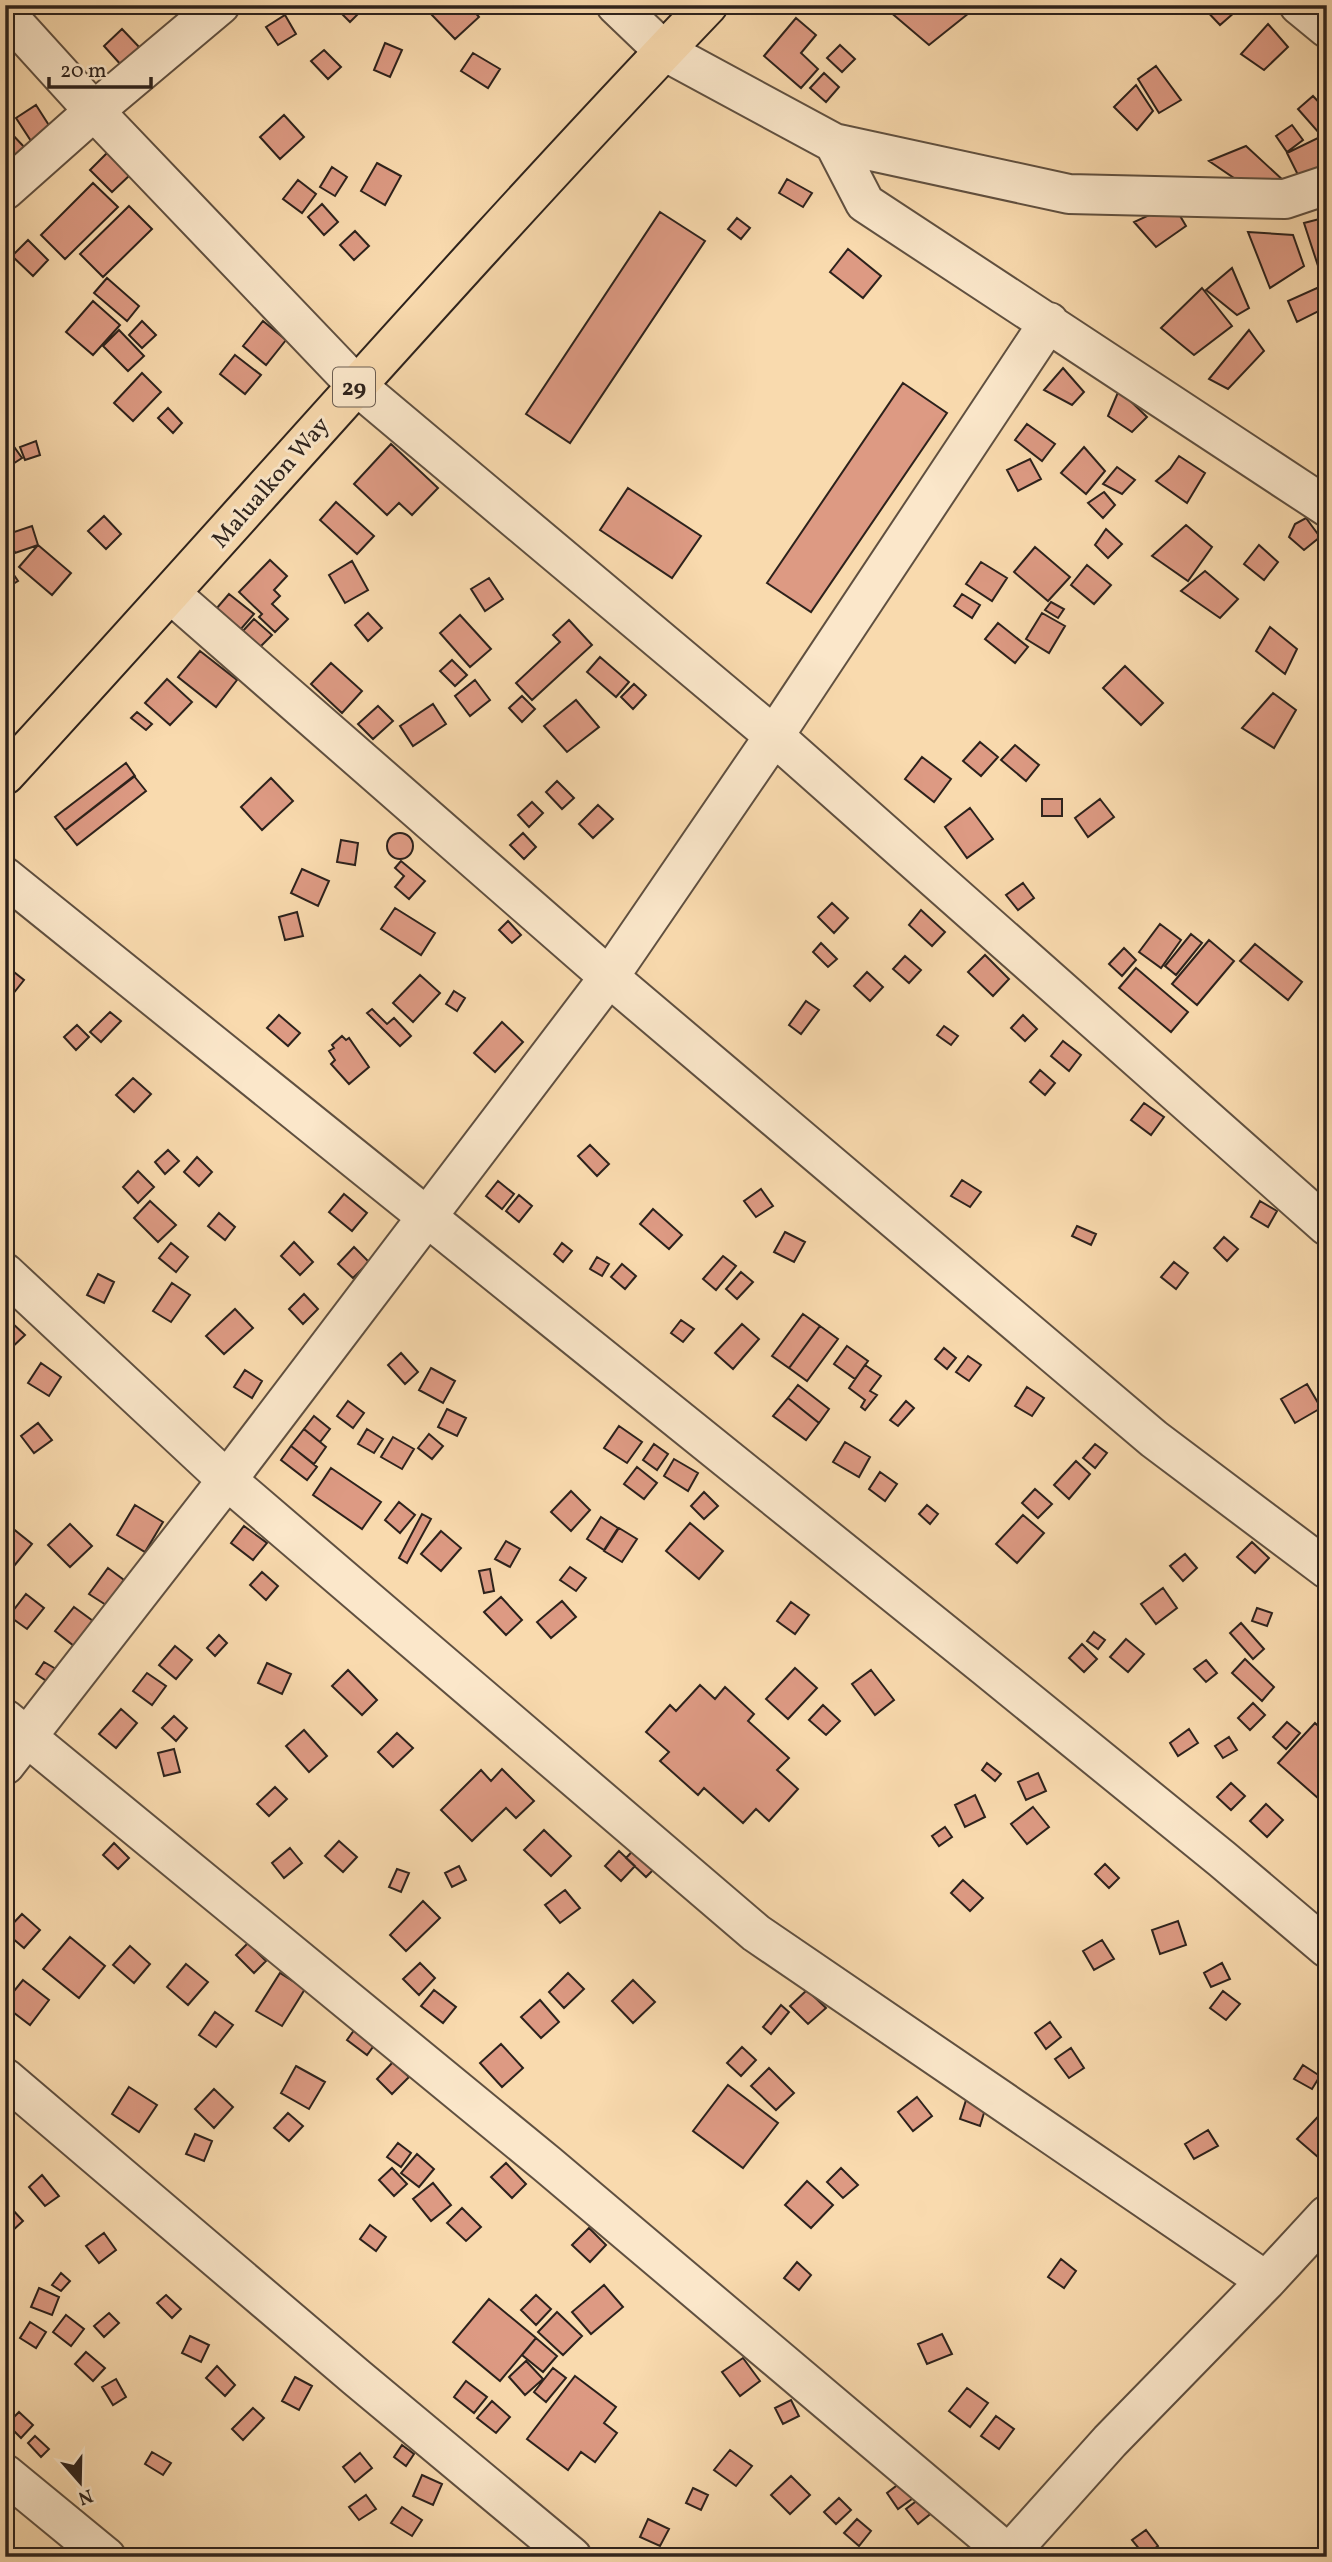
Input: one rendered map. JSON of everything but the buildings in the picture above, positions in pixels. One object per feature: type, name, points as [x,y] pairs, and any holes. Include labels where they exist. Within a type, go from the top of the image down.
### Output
[{"type":"main road","name":"Malualkon Way","points":[[5,775],[172,594],[356,385],[708,5]]},
{"type":"street","points":[[5,190],[220,5]]},
{"type":"street","points":[[616,5],[664,51],[834,143],[1069,194],[1285,199],[1327,185]]},
{"type":"street","points":[[1299,5],[1327,28]]},
{"type":"street","points":[[5,13],[94,111],[356,385],[774,736],[1327,1226]]},
{"type":"street","points":[[834,143],[865,203],[1327,507]]},
{"type":"street","points":[[1049,322],[774,736],[609,977],[227,1480],[12,1741],[547,2164],[1009,2556],[1110,2441],[1327,2215]]},
{"type":"street","points":[[172,594],[609,977],[1154,1439],[1327,1569]]},
{"type":"street","points":[[5,877],[998,1676],[1327,1948]]},
{"type":"street","points":[[5,1273],[227,1480],[756,1933],[1266,2281]]},
{"type":"street","points":[[5,2078],[572,2557]]},
{"type":"street","points":[[5,2474],[106,2557]]}]
